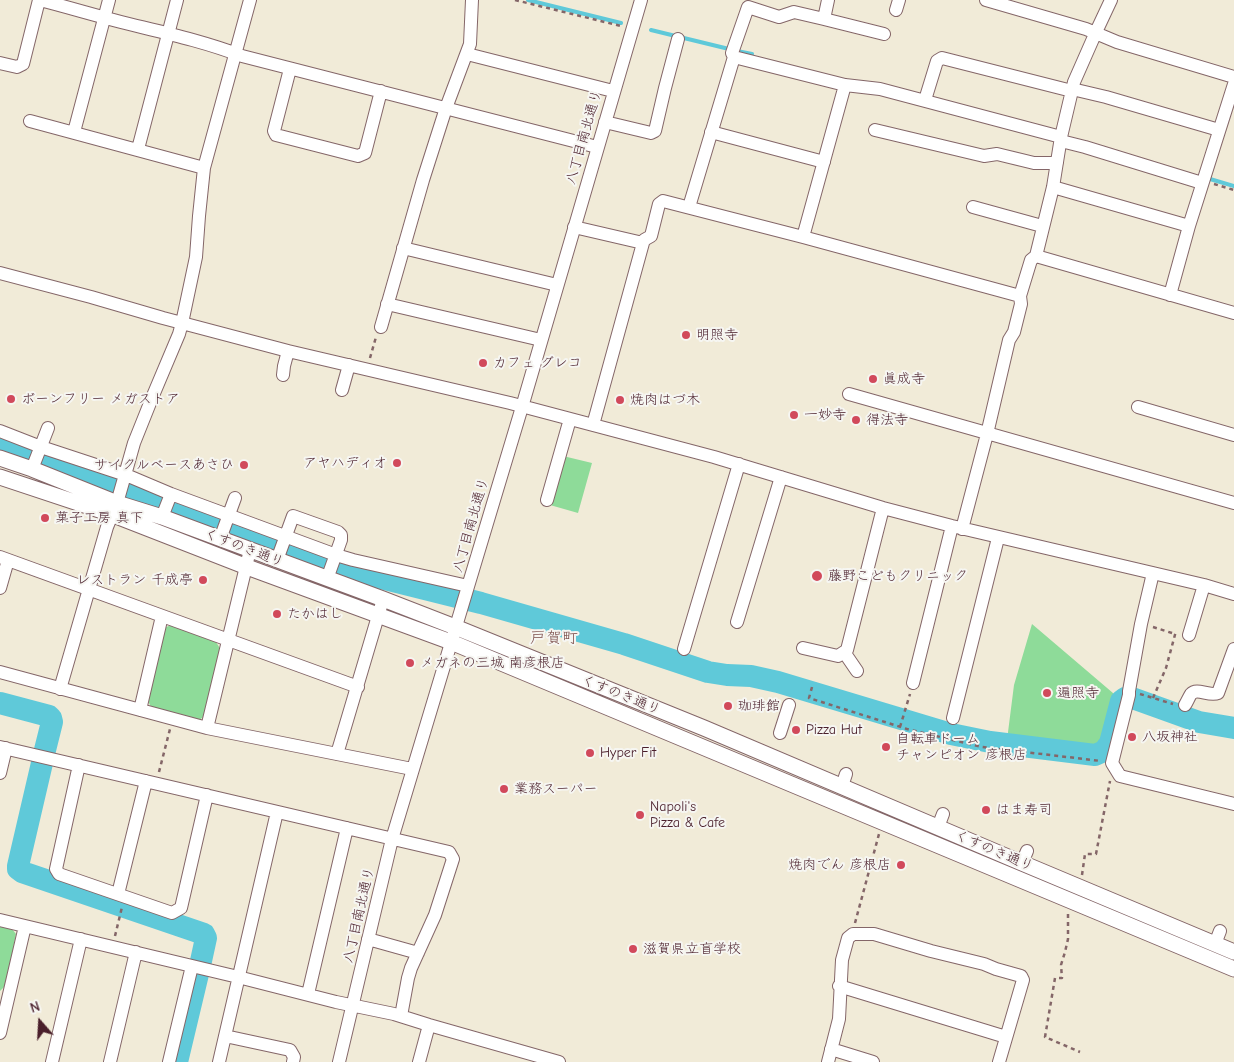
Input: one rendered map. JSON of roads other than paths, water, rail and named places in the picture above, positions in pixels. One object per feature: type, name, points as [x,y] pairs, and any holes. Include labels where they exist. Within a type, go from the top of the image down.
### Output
[{"type":"main road","name":"くすのき通り","points":[[0,458],[37,456],[120,493],[247,566],[379,615],[453,634],[706,723],[1217,937],[1234,952]]},
{"type":"main road","name":"くすのき通り","points":[[0,477],[120,493],[167,504],[225,526],[250,550],[282,547],[332,565],[383,599],[453,634],[1234,969]]},
{"type":"street","points":[[0,63],[17,67],[23,64],[39,0],[169,34],[290,69],[597,147]]},
{"type":"street","points":[[74,132],[109,0]]},
{"type":"street","points":[[138,149],[177,0]]},
{"type":"street","points":[[60,689],[88,588],[120,493],[134,443],[179,334],[196,257],[204,168],[250,0]]},
{"type":"street","points":[[381,327],[423,180],[446,108],[470,44],[472,0]]},
{"type":"street","name":"八丁目南北通り","points":[[339,1062],[392,839],[641,0]]},
{"type":"street","points":[[824,19],[828,0]]},
{"type":"street","points":[[986,0],[1096,32],[1117,42],[1234,77]]},
{"type":"street","points":[[913,683],[957,528],[988,434],[1009,340],[1014,332],[1021,304],[1020,296],[1031,260],[1036,256],[1053,187],[1061,139],[1074,82],[1111,0]]},
{"type":"street","points":[[689,207],[734,57],[732,53],[748,7],[779,17],[794,12],[884,34]]},
{"type":"street","points":[[605,122],[651,133],[655,131],[678,39]]},
{"type":"street","points":[[467,54],[614,91]]},
{"type":"street","points":[[734,57],[845,85],[880,89],[925,100],[1203,182]]},
{"type":"street","points":[[925,100],[937,61],[942,58],[1106,97],[1219,130]]},
{"type":"street","points":[[290,69],[274,131],[276,135],[358,156],[365,153],[381,92]]},
{"type":"street","points":[[1170,295],[1189,226],[1234,84]]},
{"type":"street","points":[[803,237],[845,85]]},
{"type":"street","points":[[30,121],[204,168]]},
{"type":"street","points":[[875,130],[984,156],[997,154],[1034,163],[1057,163]]},
{"type":"street","points":[[711,132],[824,162]]},
{"type":"street","points":[[1053,187],[1189,226]]},
{"type":"street","points":[[593,425],[643,243],[644,240],[651,236],[659,204],[664,201],[1020,296]]},
{"type":"street","points":[[973,207],[1042,226]]},
{"type":"street","points":[[574,226],[643,243]]},
{"type":"street","points":[[403,248],[557,285]]},
{"type":"street","points":[[1036,256],[1234,313]]},
{"type":"street","points":[[0,273],[288,350],[522,406],[739,464],[813,489],[957,528],[1204,585],[1234,594]]},
{"type":"street","points":[[387,304],[541,340]]},
{"type":"street","points":[[284,375],[288,350]]},
{"type":"street","points":[[342,390],[349,365]]},
{"type":"street","points":[[849,394],[1234,503]]},
{"type":"street","points":[[1138,407],[1234,435]]},
{"type":"street","points":[[547,500],[570,419]]},
{"type":"street","points":[[37,456],[48,428]]},
{"type":"street","points":[[0,432],[37,456],[120,493],[167,504],[332,565],[353,560],[466,594]]},
{"type":"street","points":[[684,648],[739,464]]},
{"type":"street","points":[[737,622],[782,477]]},
{"type":"street","points":[[225,526],[235,498]]},
{"type":"street","points":[[803,648],[838,656],[847,650],[872,543],[883,508]]},
{"type":"street","points":[[282,547],[293,516],[308,521],[338,532],[341,535],[332,565]]},
{"type":"street","points":[[953,718],[998,538]]},
{"type":"street","points":[[207,728],[250,550]]},
{"type":"street","points":[[0,588],[4,558],[358,687]]},
{"type":"street","points":[[1153,573],[1141,624],[1115,767],[1120,776],[1234,804]]},
{"type":"street","points":[[1189,634],[1204,585]]},
{"type":"street","points":[[337,754],[383,599]]},
{"type":"street","points":[[140,710],[162,616]]},
{"type":"street","points":[[1185,705],[1192,692],[1196,691],[1213,695],[1218,693],[1234,649]]},
{"type":"street","points":[[844,652],[857,671]]},
{"type":"street","points":[[0,672],[173,720],[412,770]]},
{"type":"street","points":[[780,733],[789,705]]},
{"type":"street","points":[[0,773],[3,747],[449,852],[453,859],[435,915],[408,978],[401,1016]]},
{"type":"street","points":[[79,765],[56,869],[59,874],[172,913],[180,908],[207,795]]},
{"type":"street","points":[[118,894],[151,782]]},
{"type":"street","points":[[219,1062],[277,812]]},
{"type":"street","points":[[308,994],[347,828]]},
{"type":"street","points":[[0,920],[336,1002],[401,1016],[559,1062]]},
{"type":"street","points":[[0,1033],[4,999],[25,926]]},
{"type":"street","points":[[873,1062],[830,1056],[838,1020],[842,960],[848,938],[853,934],[874,934],[1021,976],[1023,980],[998,1062]]},
{"type":"street","points":[[52,1062],[80,939]]},
{"type":"street","points":[[368,939],[418,953]]},
{"type":"street","points":[[110,1062],[136,952]]},
{"type":"street","points":[[169,1062],[192,966]]},
{"type":"street","points":[[840,986],[1006,1037]]},
{"type":"street","points":[[419,1062],[429,1025]]},
{"type":"street","points":[[225,1036],[290,1050],[294,1057],[293,1062]]},
{"type":"waterway","points":[[528,0],[621,23]]},
{"type":"waterway","points":[[651,30],[729,49]]},
{"type":"waterway","points":[[737,51],[752,54]]},
{"type":"waterway","points":[[1210,179],[1234,186]]},
{"type":"waterway","points":[[0,440],[353,571],[481,603],[624,644],[708,672],[751,676],[778,682],[951,734],[990,742],[1095,755],[1104,751],[1110,743],[1121,701],[1125,698],[1135,699],[1199,722],[1234,728]]},
{"type":"waterway","points":[[0,703],[51,718],[52,722],[45,750]]},
{"type":"waterway","points":[[42,763],[18,869],[22,872],[204,934],[206,938],[201,961]]},
{"type":"waterway","points":[[177,1062],[198,974]]},
{"type":"place","name":"明照寺","points":[[686,335]]},
{"type":"place","name":"カフェ グレコ","points":[[483,363]]},
{"type":"place","name":"眞成寺","points":[[873,379]]},
{"type":"place","name":"ボーンフリー メガストア","points":[[11,399]]},
{"type":"place","name":"焼肉はづ木","points":[[620,400]]},
{"type":"place","name":"一妙寺","points":[[794,415]]},
{"type":"place","name":"得法寺","points":[[856,420]]},
{"type":"place","name":"アヤハディオ","points":[[397,463]]},
{"type":"place","name":"サイクルベースあさひ","points":[[244,465]]},
{"type":"place","name":"菓子工房 真下","points":[[45,518]]},
{"type":"place","name":"藤野こどもクリニック","points":[[817,576]]},
{"type":"place","name":"レストラン 千成亭","points":[[203,580]]},
{"type":"place","name":"たかはし","points":[[277,614]]},
{"type":"place","name":"メガネの三城 南彦根店","points":[[410,663]]},
{"type":"place","name":"遍照寺","points":[[1047,693]]},
{"type":"place","name":"珈琲館","points":[[728,706]]},
{"type":"place","name":"Pizza Hut","points":[[796,730]]},
{"type":"place","name":"八坂神社","points":[[1132,737]]},
{"type":"place","name":"自転車ドーム チャンピオン 彦根店","points":[[886,747]]},
{"type":"place","name":"Hyper Fit","points":[[590,753]]},
{"type":"place","name":"業務スーパー","points":[[504,789]]},
{"type":"place","name":"はま寿司","points":[[986,810]]},
{"type":"place","name":"Napoli's Pizza & Cafe","points":[[640,815]]},
{"type":"place","name":"焼肉でん 彦根店","points":[[901,865]]},
{"type":"place","name":"滋賀県立盲学校","points":[[633,949]]},
{"type":"district","name":"戸賀町","points":[[554,638]]}]
